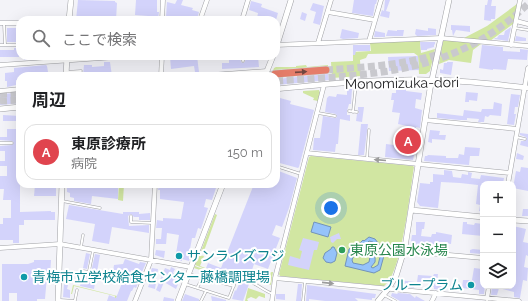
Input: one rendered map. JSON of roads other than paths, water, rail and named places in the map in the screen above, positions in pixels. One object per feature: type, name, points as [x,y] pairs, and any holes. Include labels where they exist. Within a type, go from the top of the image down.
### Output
[{"type":"highway","points":[[280,74],[326,70]]},
{"type":"street","points":[[69,16],[71,0]]},
{"type":"street","points":[[162,16],[163,0]]},
{"type":"street","points":[[201,16],[207,0]]},
{"type":"street","points":[[243,16],[248,0]]},
{"type":"street","points":[[280,34],[291,0]]},
{"type":"street","points":[[318,44],[331,0]]},
{"type":"street","points":[[370,41],[381,0]]},
{"type":"street","points":[[378,301],[388,289],[399,268],[404,251],[432,80],[449,0]]},
{"type":"street","points":[[511,45],[520,0]]},
{"type":"street","points":[[328,12],[375,20]]},
{"type":"street","points":[[516,21],[528,24]]},
{"type":"street","points":[[2,23],[16,22]]},
{"type":"street","points":[[280,46],[441,38],[528,46]]},
{"type":"street","points":[[0,66],[50,60]]},
{"type":"street","points":[[66,72],[67,60]]},
{"type":"street","points":[[161,72],[162,60]]},
{"type":"street","points":[[266,72],[271,60]]},
{"type":"street","points":[[509,181],[516,130],[526,88],[528,68]]},
{"type":"street","name":"Monomizuka-dori","points":[[280,88],[356,82],[432,80],[526,88]]},
{"type":"street","points":[[272,301],[275,278],[324,85]]},
{"type":"street","points":[[0,91],[16,89]]},
{"type":"street","points":[[0,109],[16,108]]},
{"type":"street","points":[[425,120],[516,130]]},
{"type":"street","points":[[307,153],[510,173]]},
{"type":"street","points":[[58,300],[62,188]]},
{"type":"street","points":[[136,301],[151,260],[156,188]]},
{"type":"street","points":[[178,301],[221,188]]},
{"type":"street","points":[[411,210],[480,217]]},
{"type":"street","points":[[516,220],[528,221]]},
{"type":"street","points":[[0,248],[60,244],[191,267]]},
{"type":"street","points":[[404,251],[480,258]]},
{"type":"street","points":[[275,278],[436,293],[472,299],[519,301]]},
{"type":"street","points":[[487,300],[489,289]]},
{"type":"street","points":[[432,301],[436,293]]},
{"type":"lane","points":[[2,23],[5,45]]},
{"type":"lane","points":[[514,27],[528,30]]},
{"type":"lane","points":[[0,46],[16,45]]},
{"type":"lane","points":[[76,72],[81,71]]},
{"type":"lane","points":[[353,112],[356,82]]},
{"type":"lane","points":[[349,111],[357,112]]},
{"type":"lane","points":[[318,113],[335,116]]},
{"type":"lane","points":[[366,159],[369,130]]},
{"type":"lane","points":[[369,135],[373,136]]},
{"type":"lane","points":[[515,137],[525,139]]},
{"type":"lane","points":[[0,143],[12,143]]},
{"type":"lane","points":[[280,167],[302,174]]},
{"type":"lane","points":[[62,201],[100,208]]},
{"type":"lane","points":[[131,216],[131,222],[153,224]]},
{"type":"lane","points":[[81,248],[83,235]]},
{"type":"lane","points":[[88,276],[93,250]]},
{"type":"lane","points":[[83,271],[89,272]]},
{"type":"lane","points":[[188,274],[201,278],[205,277],[234,286]]},
{"type":"lane","points":[[197,288],[201,278]]},
{"type":"lane","points":[[184,284],[229,298],[236,280],[241,279],[251,282],[273,294]]},
{"type":"lane","points":[[303,301],[305,280]]},
{"type":"lane","points":[[58,300],[75,301],[77,290]]},
{"type":"lane","points":[[201,301],[206,291]]},
{"type":"lane","points":[[384,295],[395,301]]},
{"type":"water","points":[[314,222],[331,227],[328,237],[311,232]]},
{"type":"water","points":[[369,237],[375,239],[385,252],[380,270],[374,273],[345,266],[349,249],[363,240],[364,241]],"holes":[[[369,241],[373,242],[375,248],[381,253],[378,265],[373,268],[371,267],[375,262],[374,254],[372,249],[365,245]],[[360,248],[367,250],[370,257],[369,262],[363,265],[353,263],[352,260],[354,252]]]},
{"type":"water","points":[[334,247],[337,253],[335,261],[331,263],[326,262],[323,258],[325,253]]},
{"type":"tunnel","points":[[280,81],[379,73],[410,67],[441,58],[470,45],[499,28],[528,4]]},
{"type":"tunnel","points":[[326,70],[399,63],[442,53]]},
{"type":"tunnel","points":[[0,94],[16,93]]},
{"type":"tunnel","points":[[0,101],[16,100]]},
{"type":"place","name":"東原診療所","points":[[408,141]]},
{"type":"place","name":"東原公園水泳場","points":[[342,250]]},
{"type":"place","name":"サンライズフジ","points":[[179,256]]},
{"type":"place","name":"青梅市立学校給食センター藤橋調理場","points":[[24,277]]},
{"type":"place","name":"ブループラム","points":[[471,285]]}]
